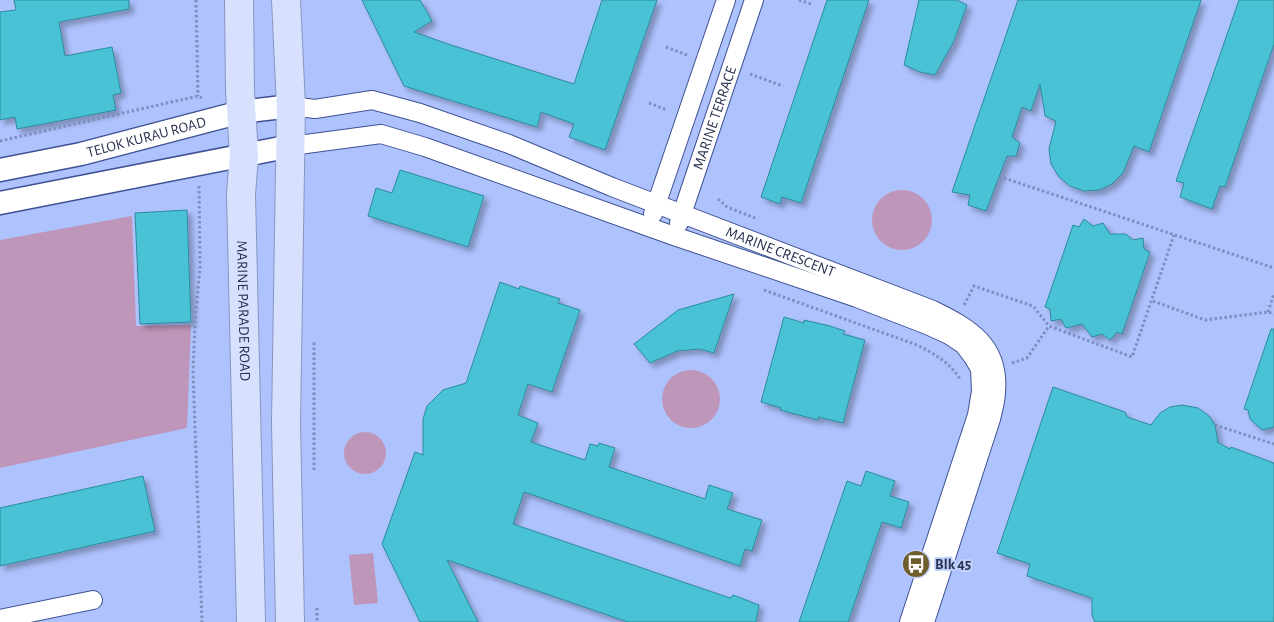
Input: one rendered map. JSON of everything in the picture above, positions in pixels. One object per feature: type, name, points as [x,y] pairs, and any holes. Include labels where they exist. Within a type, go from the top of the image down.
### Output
[{"type":"main road","name":"MARINE PARADE ROAD","points":[[239,0],[241,112],[244,155],[241,194],[251,622]]},
{"type":"main road","points":[[286,0],[292,106],[286,423],[290,622]]},
{"type":"street","name":"MARINE TERRACE","points":[[649,226],[726,0]]},
{"type":"street","name":"MARINE TERRACE","points":[[674,236],[754,0]]},
{"type":"street","name":"MARINE CRESCENT","points":[[292,106],[315,109],[372,100],[420,113],[510,144],[682,214],[934,310],[957,322],[974,334],[986,348],[995,364],[996,392],[991,419],[925,622]]},
{"type":"street","name":"TELOK KURAU ROAD","points":[[0,170],[80,154],[241,112],[292,106]]},
{"type":"street","name":"MARINE CRESCENT","points":[[291,146],[380,134],[464,159],[674,236],[857,298],[927,325],[949,335],[964,345],[974,356],[980,369],[981,391],[977,415],[909,622]]},
{"type":"street","points":[[0,203],[291,146]]},
{"type":"street","points":[[0,619],[93,600]]},
{"type":"path","points":[[0,141],[200,97],[196,0]]},
{"type":"path","points":[[799,0],[811,4]]},
{"type":"path","points":[[666,47],[692,57]]},
{"type":"path","points":[[747,72],[784,86]]},
{"type":"path","points":[[649,103],[673,112]]},
{"type":"path","points":[[200,163],[198,203],[200,268],[193,372],[202,622]]},
{"type":"path","points":[[1004,178],[1274,268]]},
{"type":"path","points":[[718,199],[727,207],[763,222]]},
{"type":"path","points":[[963,308],[974,286],[1033,306],[1049,326],[1132,357],[1153,301],[1174,234]]},
{"type":"path","points":[[762,289],[917,345],[940,356],[954,369],[965,386]]},
{"type":"path","points":[[1268,312],[1274,292]]},
{"type":"path","points":[[1153,301],[1205,320],[1268,312],[1274,314]]},
{"type":"path","points":[[955,304],[970,311]]},
{"type":"path","points":[[1013,371],[1011,362],[1028,358],[1049,326]]},
{"type":"path","points":[[314,333],[314,471]]},
{"type":"path","points":[[1215,425],[1274,444]]},
{"type":"path","points":[[316,603],[317,622]]},
{"type":"shaded area","points":[[902,190],[919,195],[927,203],[932,220],[927,237],[919,245],[902,250],[885,245],[877,237],[872,220],[877,203],[885,195]]},
{"type":"shaded area","points":[[132,216],[136,326],[191,325],[187,428],[0,468],[0,240]]},
{"type":"shaded area","points":[[685,370],[697,370],[712,378],[720,393],[720,405],[712,420],[697,428],[685,428],[670,420],[662,405],[662,393],[670,378]]},
{"type":"shaded area","points":[[365,432],[380,438],[386,453],[380,468],[365,474],[350,468],[344,453],[350,438]]},
{"type":"shaded area","points":[[373,553],[378,603],[354,605],[349,555]]},
{"type":"building","points":[[14,0],[129,0],[129,9],[59,22],[65,56],[112,47],[121,93],[113,95],[116,110],[17,129],[15,117],[0,120],[0,12],[16,10]]},
{"type":"building","points":[[362,0],[420,0],[432,21],[414,32],[574,84],[602,0],[657,0],[605,150],[569,137],[574,124],[541,112],[537,127],[404,86]]},
{"type":"building","points":[[827,0],[869,0],[801,203],[782,197],[780,204],[761,197]]},
{"type":"building","points":[[919,0],[957,0],[967,5],[954,41],[935,75],[920,72],[904,65]]},
{"type":"building","points":[[1018,0],[1201,0],[1149,152],[1134,146],[1123,173],[1112,184],[1099,190],[1084,191],[1070,186],[1059,177],[1051,164],[1049,149],[1056,121],[1045,116],[1040,84],[1031,111],[1022,107],[1012,137],[1020,143],[1016,156],[1007,156],[986,211],[968,205],[970,195],[952,192]]},
{"type":"building","points":[[1239,0],[1274,0],[1274,44],[1225,187],[1220,186],[1212,209],[1180,197],[1184,183],[1176,181]]},
{"type":"building","points":[[400,170],[484,196],[468,247],[368,216],[376,188],[392,193]]},
{"type":"building","points":[[187,210],[191,322],[140,324],[135,213]]},
{"type":"building","points":[[1084,219],[1093,226],[1103,223],[1110,234],[1126,234],[1133,240],[1143,238],[1144,249],[1150,252],[1122,334],[1117,332],[1110,340],[1102,334],[1092,337],[1082,324],[1066,328],[1061,319],[1051,321],[1050,309],[1045,307],[1073,225],[1079,227]]},
{"type":"building","points":[[500,282],[519,289],[520,286],[560,299],[558,303],[580,310],[552,392],[528,384],[518,415],[538,423],[531,442],[585,460],[590,444],[598,446],[599,443],[615,448],[609,467],[705,499],[709,485],[733,493],[727,509],[762,520],[752,551],[745,549],[740,566],[524,492],[513,524],[730,598],[733,595],[759,605],[756,622],[628,622],[447,560],[478,622],[420,622],[382,544],[415,452],[423,455],[423,419],[427,406],[443,390],[466,383]]},
{"type":"building","points":[[734,294],[714,353],[699,349],[677,351],[650,363],[634,344],[678,310]]},
{"type":"building","points":[[784,317],[804,323],[804,320],[830,326],[845,331],[843,334],[865,340],[843,423],[818,417],[818,420],[780,410],[781,408],[761,402]]},
{"type":"building","points":[[1271,329],[1274,329],[1274,427],[1262,430],[1250,419],[1248,410],[1244,409]]},
{"type":"building","points":[[1053,387],[1125,412],[1127,417],[1151,425],[1160,413],[1170,407],[1182,405],[1198,408],[1209,416],[1215,425],[1217,442],[1230,449],[1231,447],[1274,463],[1274,622],[1095,622],[1092,615],[1092,598],[1027,576],[1030,564],[997,553]]},
{"type":"building","points":[[866,471],[895,481],[890,496],[909,502],[901,528],[882,522],[848,622],[799,622],[847,481],[861,486]]},
{"type":"building","points":[[143,476],[155,531],[0,566],[0,508]]},
{"type":"place","name":"Blk 45","points":[[916,564]]}]
